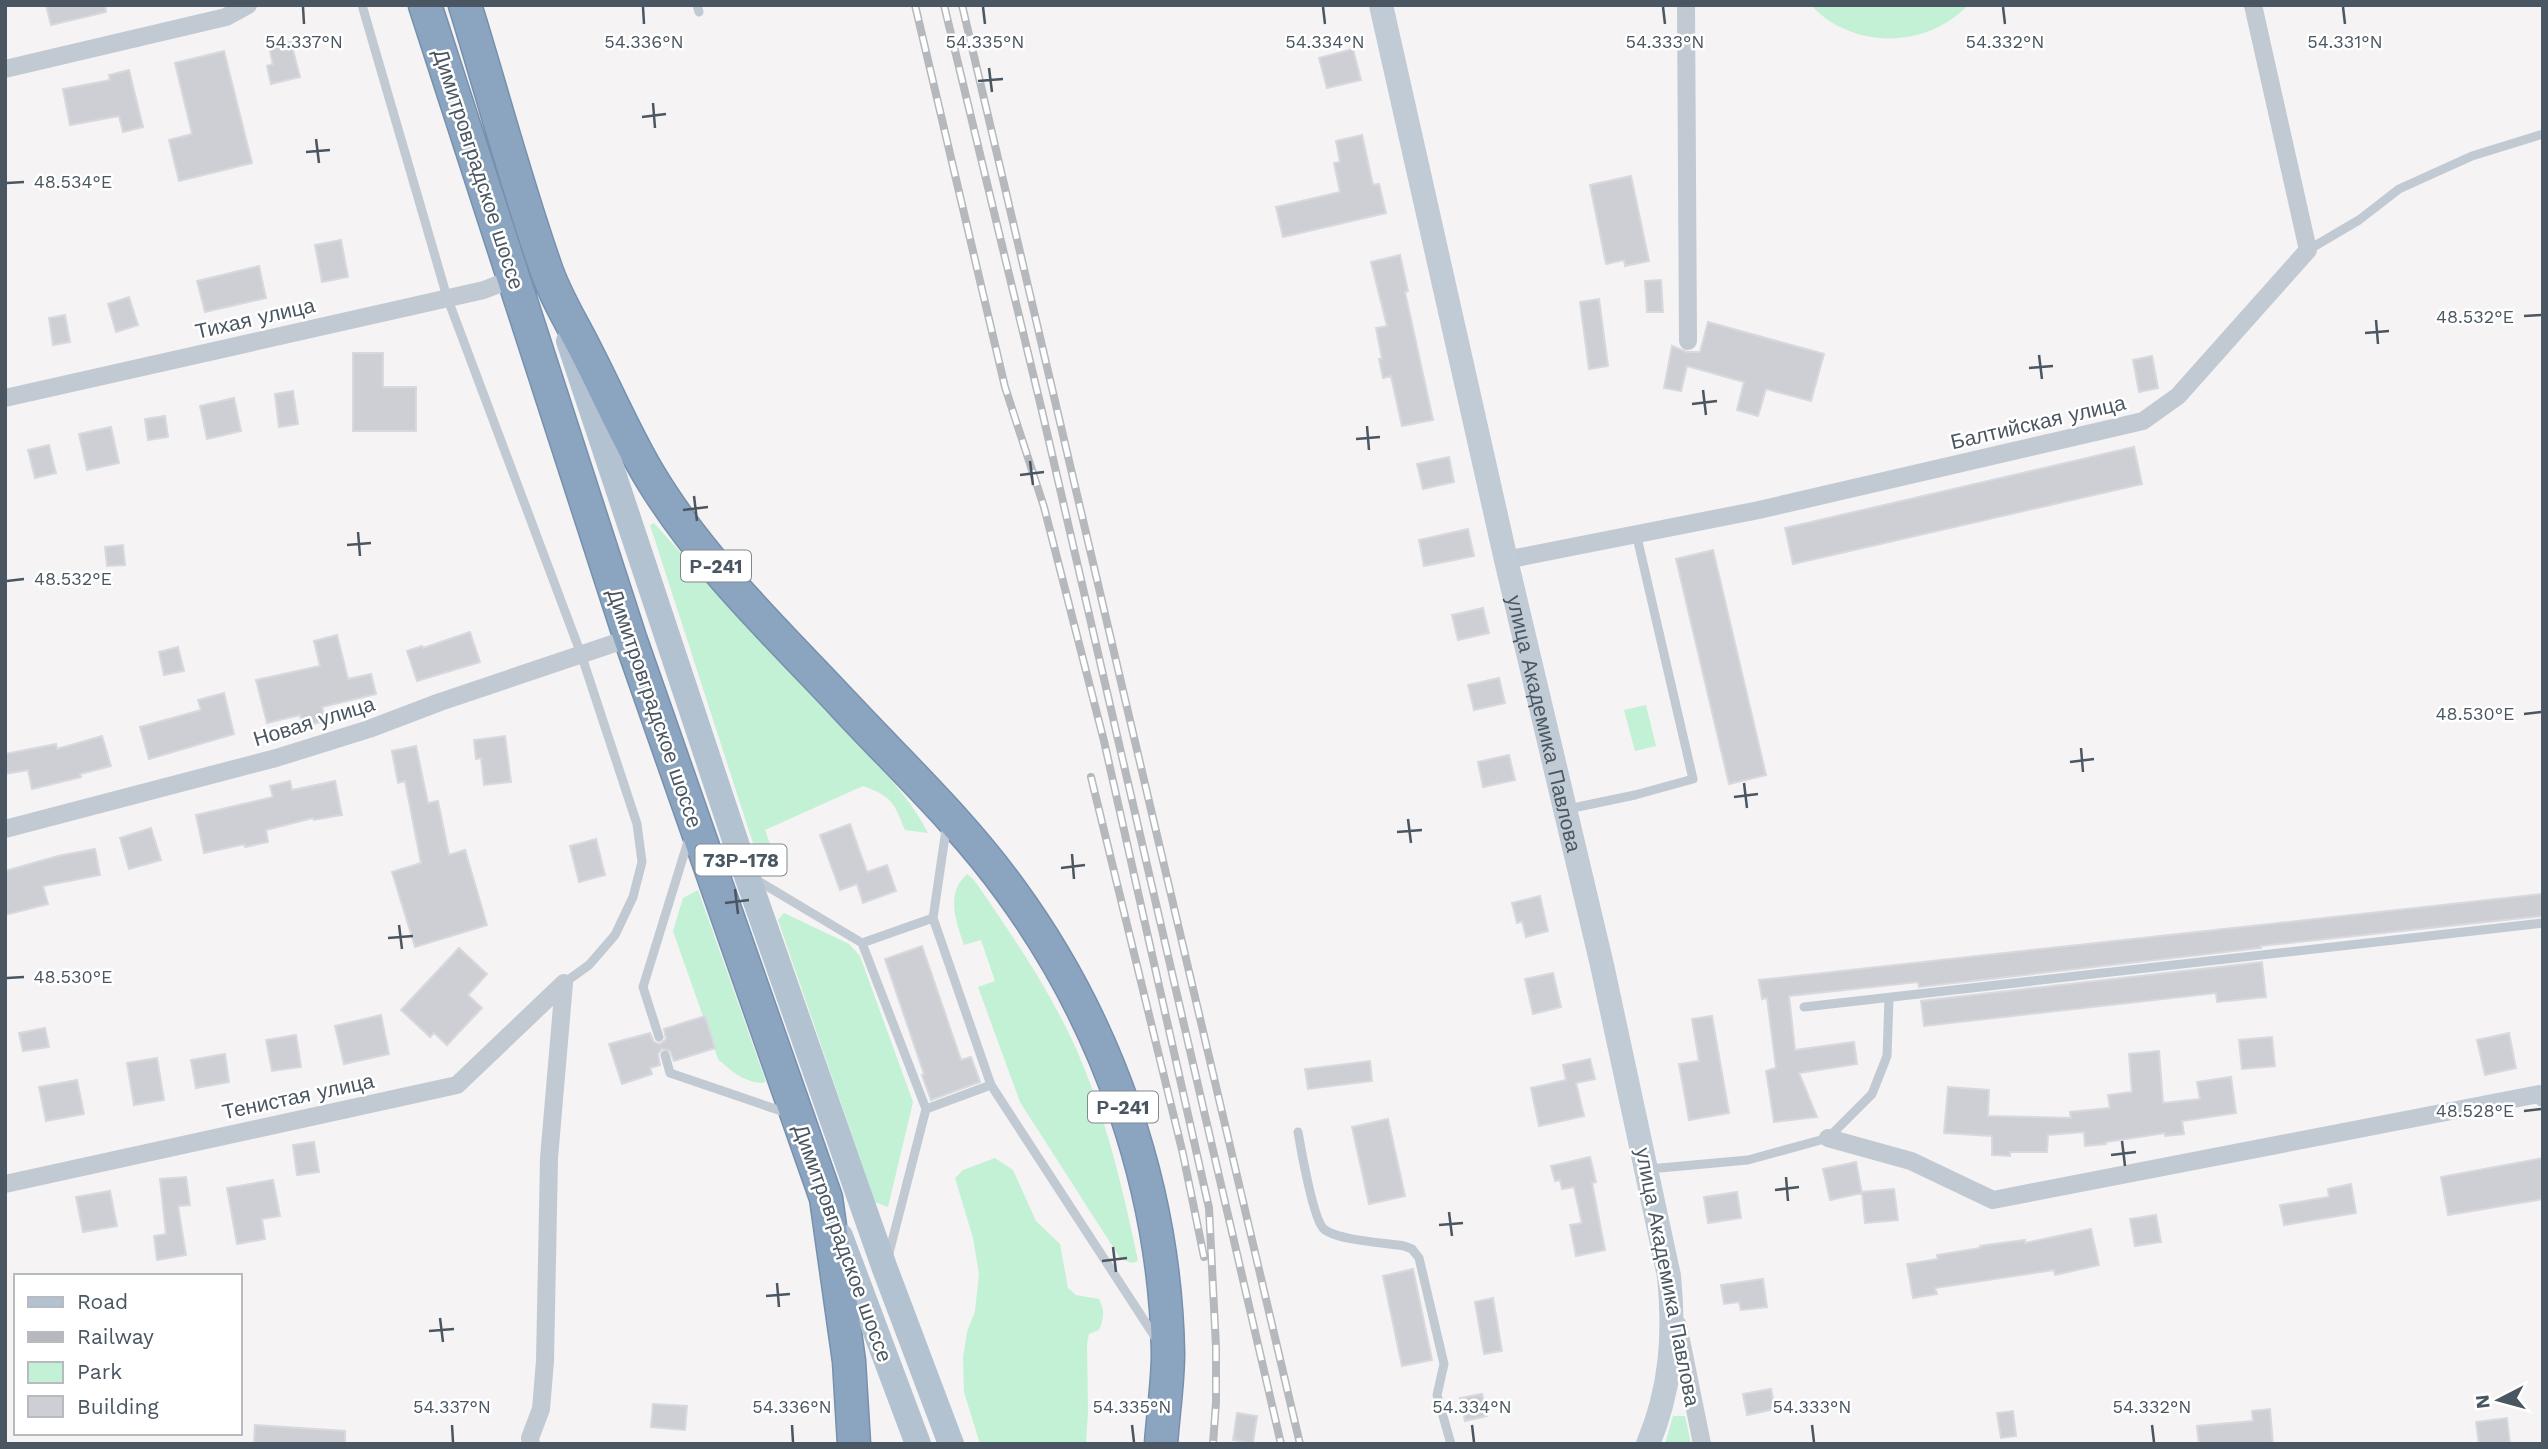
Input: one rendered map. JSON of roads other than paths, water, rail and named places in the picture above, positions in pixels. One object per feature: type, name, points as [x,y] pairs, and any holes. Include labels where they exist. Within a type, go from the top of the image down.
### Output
[{"type":"highway","name":"Димитровградское шоссе","points":[[425,5],[630,638],[826,1198]]},
{"type":"highway","name":"Димитровградское шоссе","points":[[465,5],[546,271]]},
{"type":"highway","name":"Р-241","points":[[546,271],[648,473],[698,544],[739,592],[948,816],[1010,890],[1077,1000],[1105,1059],[1137,1146],[1153,1208],[1163,1271],[1168,1356],[1161,1444]]},
{"type":"highway","points":[[826,1198],[849,1361],[854,1444]]},
{"type":"main road","name":"Димитровградское шоссе","points":[[546,271],[746,873],[951,1444]]},
{"type":"main road","name":"Димитровградское шоссе","points":[[826,1198],[918,1444]]},
{"type":"street","points":[[5,69],[226,17],[248,5]]},
{"type":"street","name":"улица Академика Павлова","points":[[1381,5],[1647,1169],[1702,1444]]},
{"type":"street","points":[[1686,5],[1688,341]]},
{"type":"street","points":[[2253,5],[2308,250]]},
{"type":"street","name":"Балтийская улица","points":[[1506,560],[1759,510],[2143,421],[2178,396],[2308,250]]},
{"type":"street","name":"Тихая улица","points":[[5,398],[484,290],[514,278]]},
{"type":"street","name":"Новая улица","points":[[5,829],[276,758],[369,729],[440,702],[630,638]]},
{"type":"street","points":[[531,1444],[530,1438],[541,1409],[545,1361],[549,1158],[564,983]]},
{"type":"street","name":"Тенистая улица","points":[[5,1184],[457,1085],[564,983]]},
{"type":"street","points":[[1828,1138],[1911,1161],[1993,1200],[2539,1094],[2543,1098]]},
{"type":"street","points":[[1648,1444],[1667,1387],[1672,1350],[1673,1313],[1669,1276]]},
{"type":"lane","points":[[362,5],[447,297],[581,654],[637,824],[642,862],[633,897],[615,935],[589,965],[564,983]]},
{"type":"lane","points":[[2308,250],[2359,220],[2399,189],[2472,156],[2543,134]]},
{"type":"lane","points":[[1566,810],[1693,779],[1636,533]]},
{"type":"lane","points":[[948,816],[933,918],[991,1085],[1168,1356]]},
{"type":"lane","points":[[659,1037],[643,987],[687,850],[693,820]]},
{"type":"lane","points":[[746,873],[862,943],[926,1109],[886,1269]]},
{"type":"lane","points":[[862,943],[933,918]]},
{"type":"lane","points":[[1804,1007],[2543,923]]},
{"type":"lane","points":[[1647,1169],[1748,1160],[1828,1138],[1872,1094],[1887,1056],[1889,998]]},
{"type":"lane","points":[[665,1055],[670,1073],[796,1115]]},
{"type":"lane","points":[[926,1109],[991,1085]]},
{"type":"lane","points":[[1298,1132],[1313,1203],[1323,1228],[1335,1235],[1404,1246],[1419,1258],[1444,1364],[1437,1395],[1451,1444]]},
{"type":"railway","points":[[915,5],[1005,387],[1044,507],[1104,741],[1209,1208],[1216,1347],[1213,1444]]},
{"type":"railway","points":[[944,5],[1042,411],[1281,1444]]},
{"type":"railway","points":[[962,5],[1300,1444]]},
{"type":"railway","points":[[1091,777],[1183,1154],[1204,1257]]}]
